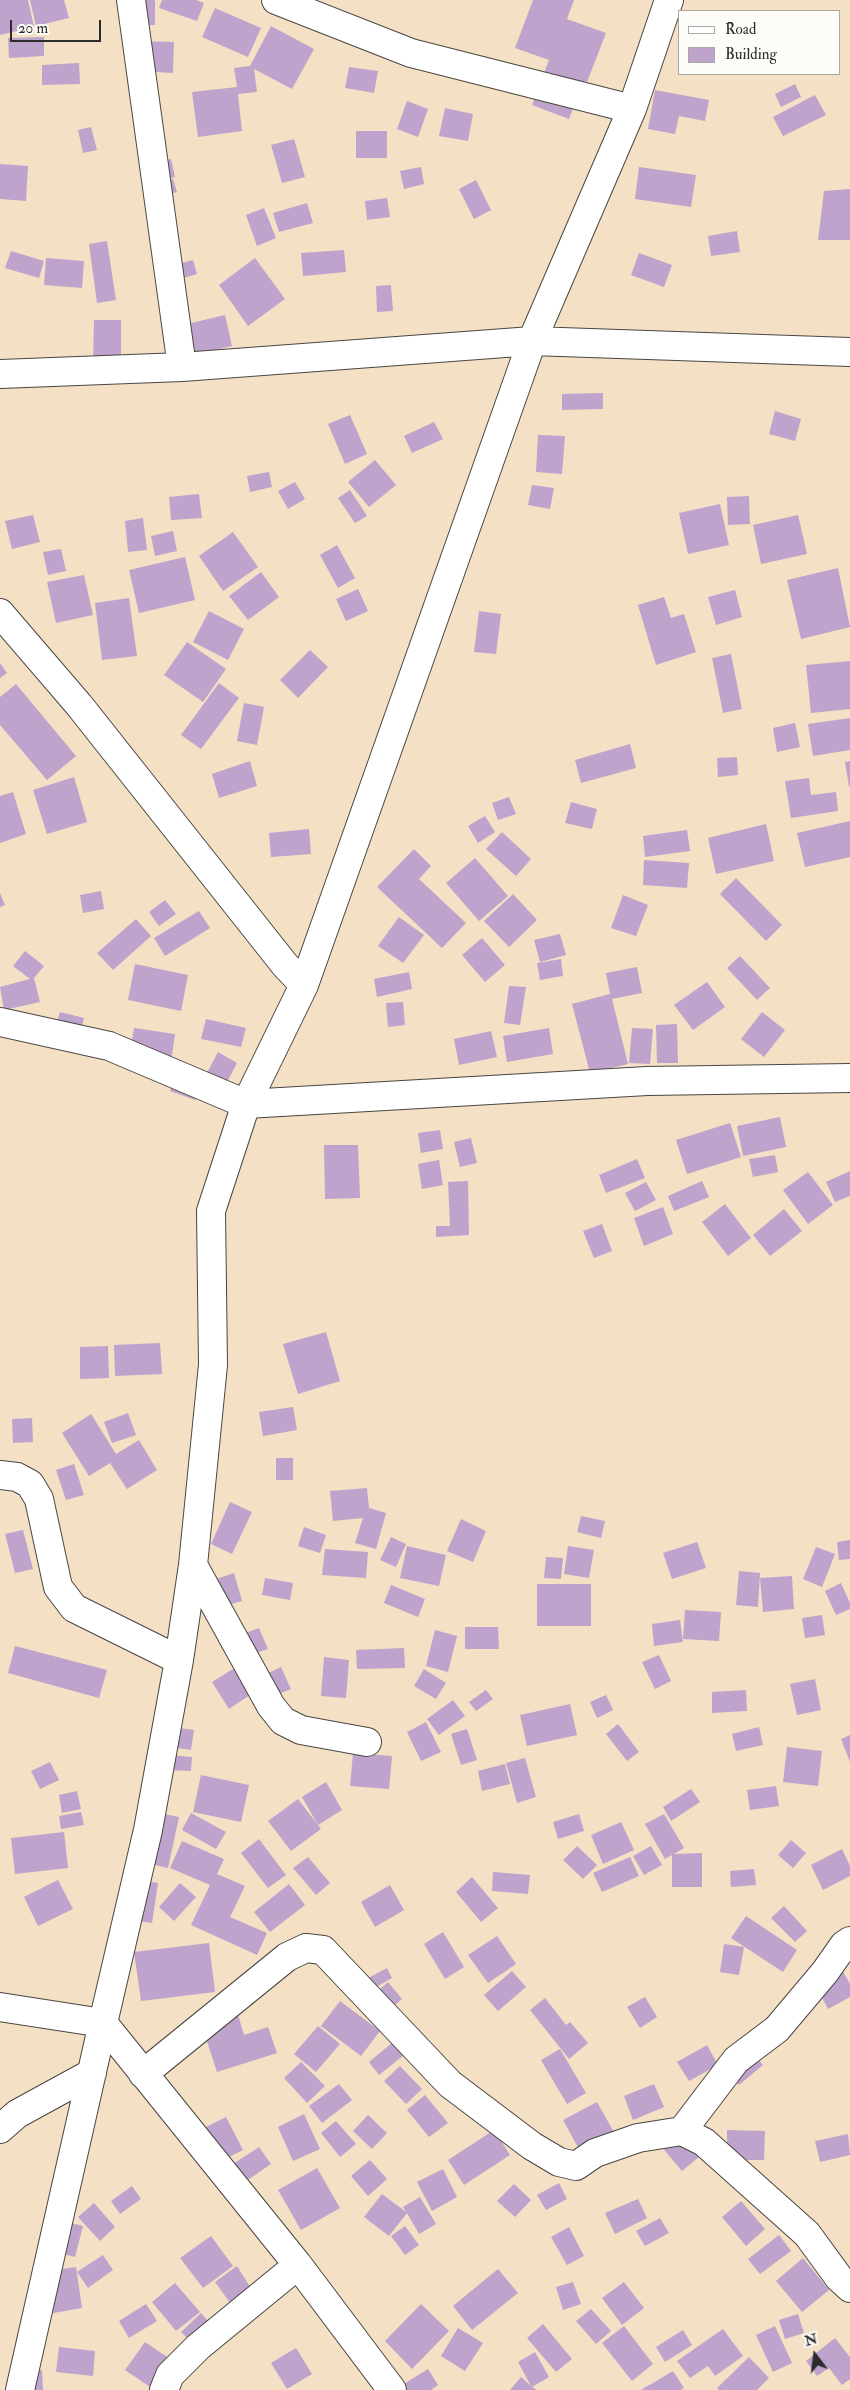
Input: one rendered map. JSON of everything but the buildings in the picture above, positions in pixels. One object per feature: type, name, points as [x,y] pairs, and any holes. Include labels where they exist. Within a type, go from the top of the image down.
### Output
[{"type":"street","points":[[131,0],[182,367]]},
{"type":"street","points":[[276,0],[411,53],[632,109]]},
{"type":"street","points":[[20,2390],[148,1830],[179,1660],[193,1565],[213,1365],[211,1211],[246,1104],[304,986],[532,342],[632,109],[669,0]]},
{"type":"street","points":[[0,374],[182,367],[532,342],[850,352]]},
{"type":"street","points":[[0,613],[79,705],[285,965],[304,986]]},
{"type":"street","points":[[0,1022],[109,1046],[246,1104],[647,1081],[850,1078]]},
{"type":"street","points":[[0,1475],[18,1476],[30,1484],[39,1499],[58,1587],[74,1608],[179,1660]]},
{"type":"street","points":[[193,1565],[271,1706],[284,1721],[301,1730],[367,1742]]},
{"type":"street","points":[[682,2131],[736,2060],[777,2029],[825,1972],[844,1945],[850,1941]]},
{"type":"street","points":[[143,2074],[287,1957],[306,1948],[322,1950],[450,2084],[532,2146],[559,2162],[576,2166],[596,2153],[638,2138],[682,2131],[704,2142],[807,2234],[839,2278],[850,2288]]},
{"type":"street","points":[[0,2007],[103,2023],[298,2265],[392,2390]]},
{"type":"street","points":[[0,2129],[17,2114],[92,2073]]},
{"type":"street","points":[[164,2390],[170,2375],[198,2347],[298,2265]]}]
